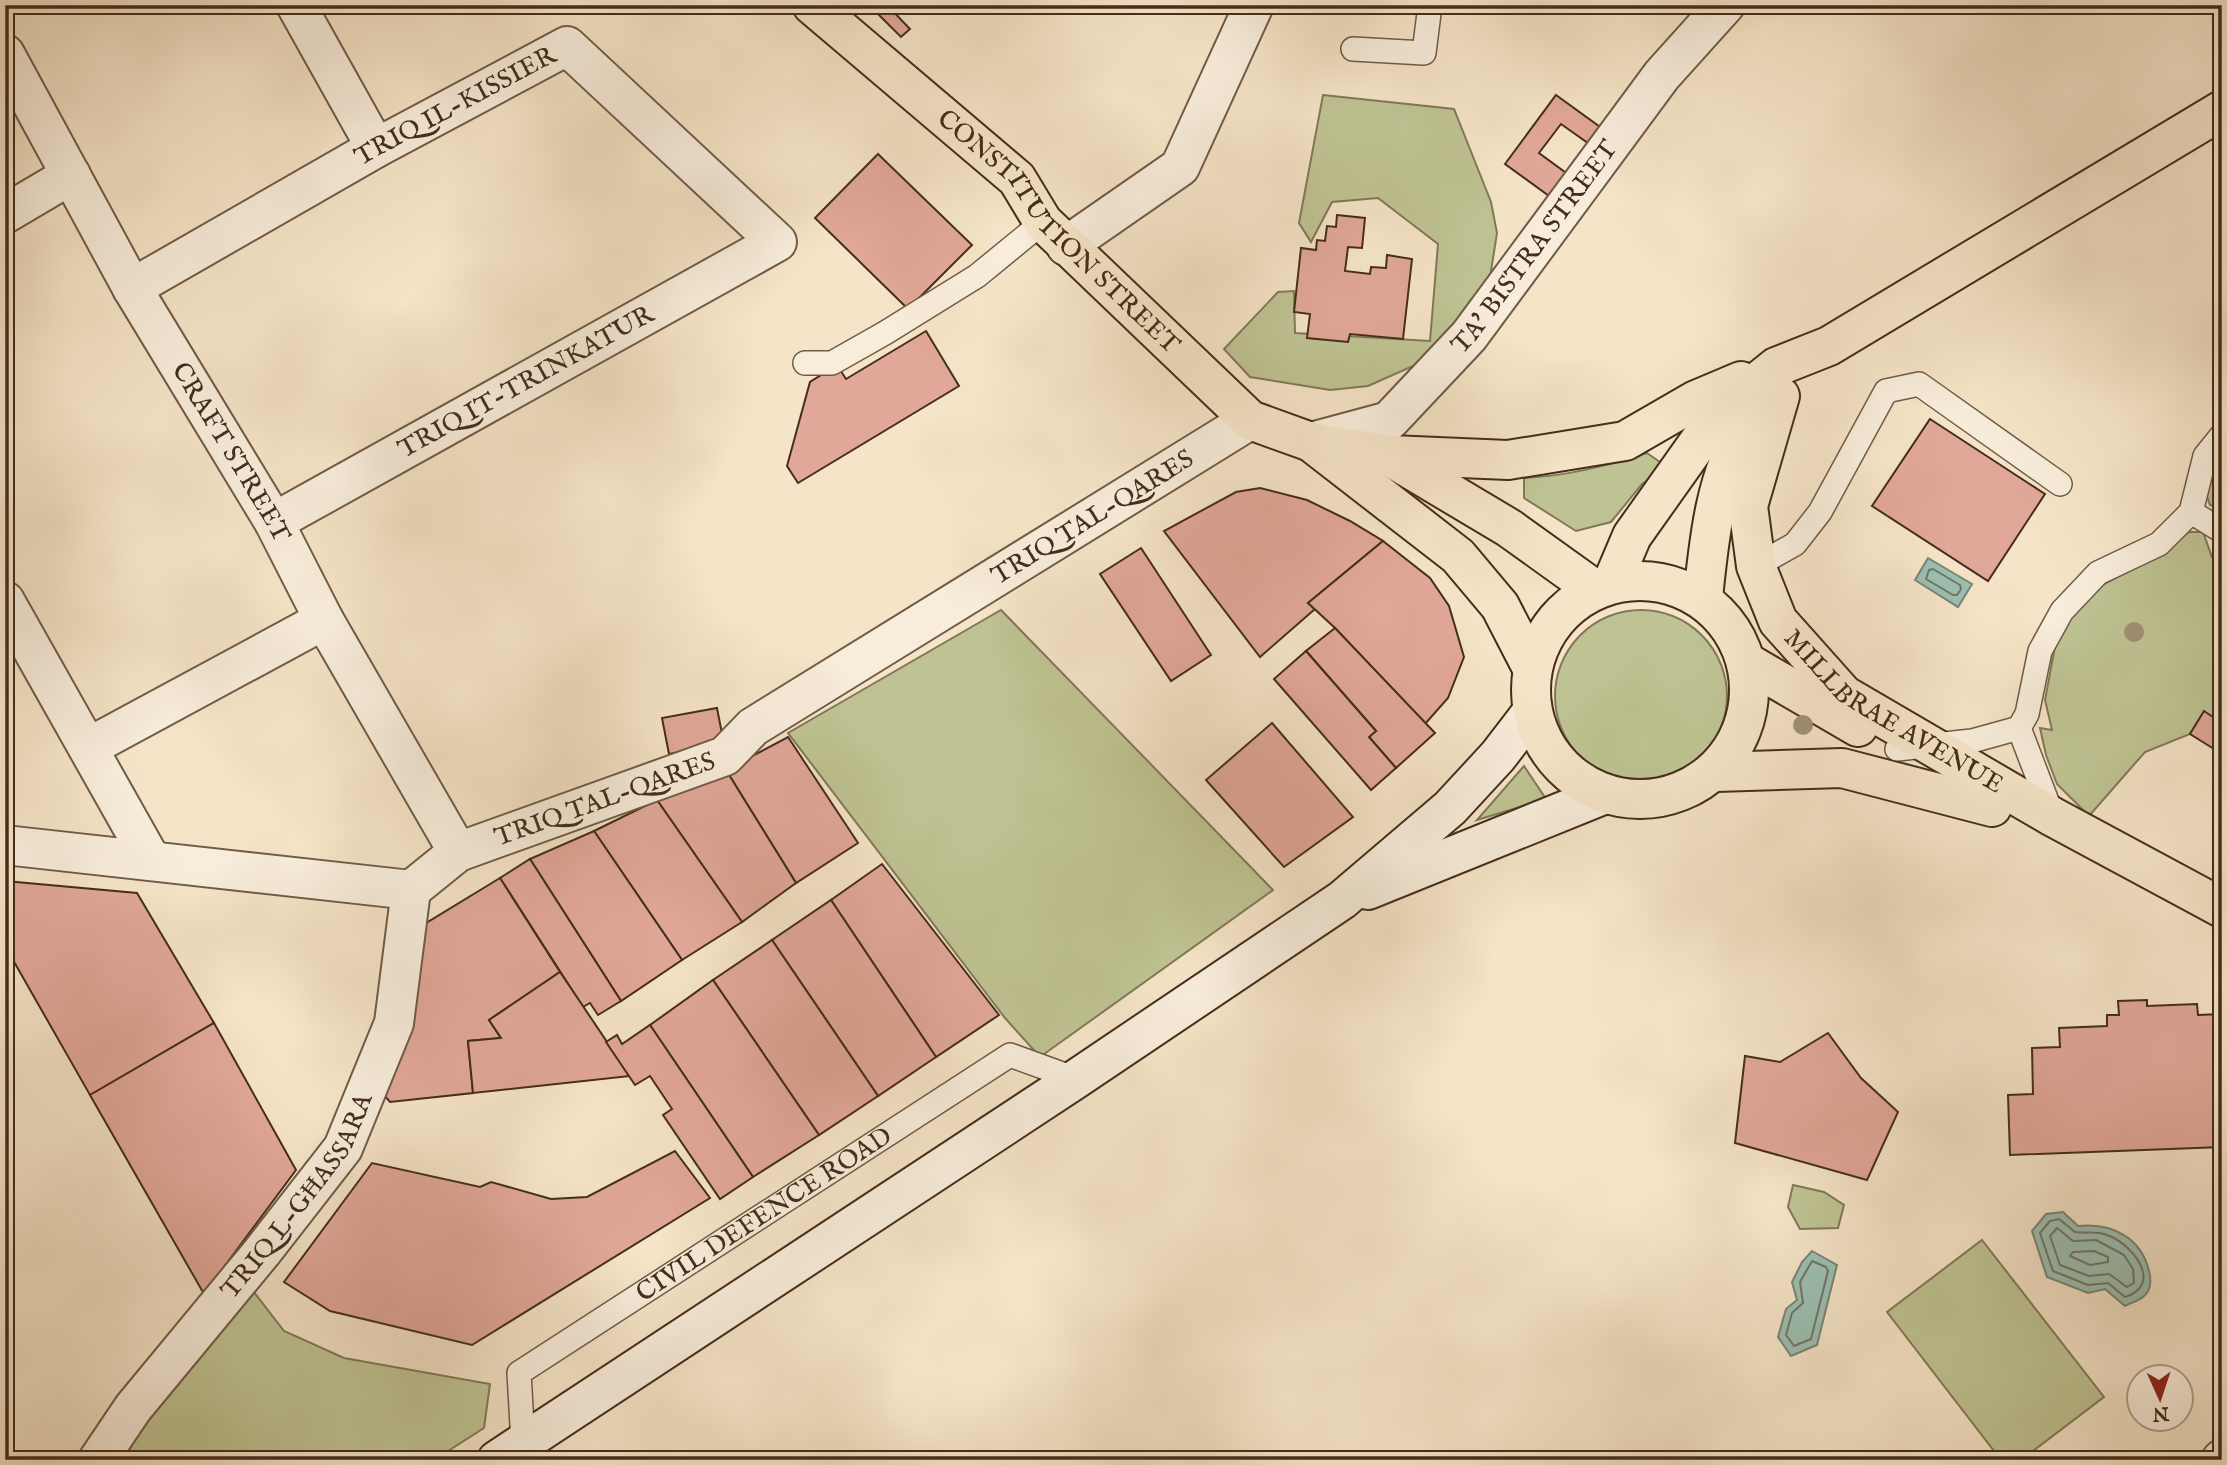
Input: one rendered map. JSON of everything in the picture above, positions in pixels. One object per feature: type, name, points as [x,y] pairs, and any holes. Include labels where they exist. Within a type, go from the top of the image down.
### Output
[{"type":"main road","name":"CONSTITUTION STREET","points":[[812,5],[1017,179],[1055,234],[1250,420],[1311,442],[1385,454],[1603,586]]},
{"type":"main road","points":[[1603,586],[1659,581],[1703,598],[1731,626],[1748,663],[1747,722],[1716,772],[1663,799],[1603,795],[1556,763],[1531,713],[1531,666],[1553,620],[1603,586],[1632,537],[1720,412],[1778,382],[1829,346],[2222,110]]},
{"type":"main road","points":[[1385,454],[1508,460],[1625,441],[1696,400],[1778,382]]},
{"type":"main road","points":[[1703,598],[1709,543],[1720,490],[1745,432],[1778,382]]},
{"type":"main road","name":"MILLBRAE AVENUE","points":[[1778,382],[1748,506],[1756,566],[1778,621],[1844,695],[1914,748]]},
{"type":"main road","name":"CONSTITUTION STREET","points":[[1311,442],[1458,556],[1500,606],[1531,666]]},
{"type":"main road","name":"MILLBRAE AVENUE","points":[[1748,663],[2053,817],[2222,908]]},
{"type":"main road","points":[[1914,748],[1992,807],[2140,888],[2222,929]]},
{"type":"main road","name":"MILLBRAE AVENUE","points":[[1716,772],[1842,768],[1992,807]]},
{"type":"street","points":[[296,5],[376,148]]},
{"type":"street","points":[[1055,234],[1180,167],[1254,5]]},
{"type":"street","name":"TA' BISTRA STREET","points":[[1311,442],[1389,421],[1469,336],[1662,75],[1725,5]]},
{"type":"street","name":"TRIQ IL-KISSIER","points":[[132,288],[376,148],[567,46],[777,242]]},
{"type":"street","name":"CRAFT STREET","points":[[5,54],[132,288],[274,522],[324,620],[458,852]]},
{"type":"street","points":[[5,214],[71,175]]},
{"type":"street","name":"TRIQ IT-TRINKATUR","points":[[274,522],[777,242]]},
{"type":"street","name":"TRIQ TAL-QARES","points":[[411,891],[458,852],[725,756],[753,727],[1250,420]]},
{"type":"street","points":[[5,601],[151,860]]},
{"type":"street","points":[[89,747],[324,620]]},
{"type":"street","name":"CIVIL DEFENCE ROAD","points":[[510,1451],[1076,1079],[1342,900],[1450,808],[1498,756],[1531,713]]},
{"type":"street","name":"CIVIL DEFENCE ROAD","points":[[1342,900],[1603,795]]},
{"type":"street","points":[[5,845],[411,891]]},
{"type":"street","name":"TRIQ L-GĦASSARA","points":[[98,1460],[133,1408],[262,1252],[343,1148],[394,1023],[411,891]]},
{"type":"lane","points":[[1353,49],[1424,53],[1430,5]]},
{"type":"lane","points":[[805,363],[832,363],[977,276],[1055,234]]},
{"type":"lane","points":[[1756,566],[1794,544],[1820,512],[1886,391],[1919,384],[2060,484]]},
{"type":"lane","points":[[1914,748],[1972,741],[2019,728],[2027,714],[2040,651],[2062,611],[2098,573],[2159,544],[2191,512],[2205,456],[2222,435]]},
{"type":"lane","points":[[2191,512],[2222,531]]},
{"type":"lane","points":[[2019,728],[2053,817]]},
{"type":"lane","name":"CIVIL DEFENCE ROAD","points":[[510,1451],[519,1373],[1010,1055],[1076,1079]]},
{"type":"green space","points":[[1323,95],[1454,109],[1491,202],[1497,233],[1489,284],[1420,363],[1368,386],[1330,390],[1250,377],[1224,349],[1278,292],[1294,291],[1295,333],[1430,341],[1438,244],[1378,198],[1332,202],[1311,242],[1299,223]]},
{"type":"green space","points":[[2222,450],[2222,509],[2210,505],[2204,488],[2214,460]]},
{"type":"green space","points":[[1647,453],[1667,467],[1642,484],[1611,522],[1576,531],[1524,498],[1524,478],[1586,470]]},
{"type":"green space","points":[[2189,532],[2203,532],[2212,557],[2222,564],[2222,723],[2204,712],[2190,734],[2145,752],[2089,816],[2057,784],[2046,755],[2040,728],[2052,730],[2045,700],[2057,636],[2085,594],[2154,558]]},
{"type":"green space","points":[[1001,610],[1273,890],[1040,1057],[1005,1018],[788,733]]},
{"type":"green space","points":[[1641,610],[1674,617],[1702,635],[1720,663],[1727,696],[1720,729],[1702,757],[1674,775],[1641,782],[1608,775],[1580,757],[1562,729],[1555,696],[1562,663],[1580,635],[1608,617]]},
{"type":"green space","points":[[1524,766],[1546,799],[1477,820]]},
{"type":"green space","points":[[1793,1185],[1824,1192],[1844,1205],[1838,1228],[1800,1229],[1788,1207]]},
{"type":"green space","points":[[1982,1240],[2104,1397],[2021,1460],[2001,1460],[1887,1312]]},
{"type":"green space","points":[[254,1292],[284,1331],[344,1358],[490,1384],[484,1428],[434,1460],[124,1460],[149,1412],[213,1334]]},
{"type":"water","points":[[1928,558],[1972,584],[1958,607],[1915,580]]},
{"type":"water","points":[[2063,1212],[2078,1226],[2091,1225],[2115,1230],[2134,1243],[2147,1263],[2150,1287],[2146,1294],[2125,1306],[2105,1289],[2088,1293],[2047,1277],[2032,1231],[2046,1214]]},
{"type":"water","points":[[1812,1251],[1837,1265],[1817,1345],[1791,1356],[1778,1337],[1786,1309],[1797,1300],[1792,1282],[1802,1262]]},
{"type":"building","points":[[888,6],[910,29],[901,37],[879,15]]},
{"type":"building","points":[[1556,95],[1607,132],[1595,148],[1561,124],[1539,153],[1573,178],[1556,201],[1505,164]]},
{"type":"building","points":[[878,154],[972,245],[908,309],[815,218]]},
{"type":"building","points":[[1337,215],[1365,218],[1362,248],[1348,247],[1345,271],[1370,274],[1371,267],[1386,268],[1387,255],[1412,259],[1403,339],[1350,334],[1348,342],[1307,338],[1310,314],[1294,312],[1301,248],[1316,250],[1317,240],[1325,241],[1327,226],[1336,227]]},
{"type":"building","points":[[926,331],[959,386],[798,483],[787,466],[810,382],[837,365],[846,379]]},
{"type":"building","points":[[1930,419],[2045,494],[1988,581],[1872,506]]},
{"type":"building","points":[[1260,488],[1307,500],[1383,541],[1308,603],[1315,609],[1260,657],[1164,531],[1236,492]]},
{"type":"building","points":[[1383,541],[1430,578],[1449,606],[1464,657],[1448,698],[1425,724],[1308,603]]},
{"type":"building","points":[[1141,548],[1211,655],[1171,681],[1100,574]]},
{"type":"building","points":[[1335,628],[1435,733],[1396,768],[1369,737],[1376,731],[1306,651]]},
{"type":"building","points":[[1306,651],[1376,731],[1369,737],[1396,768],[1371,790],[1274,679]]},
{"type":"building","points":[[717,708],[724,744],[669,754],[662,718]]},
{"type":"building","points":[[2204,711],[2222,723],[2222,754],[2190,734]]},
{"type":"building","points":[[1272,723],[1353,817],[1284,867],[1206,780]]},
{"type":"building","points":[[788,737],[858,843],[796,883],[726,770]]},
{"type":"building","points":[[726,770],[796,883],[742,922],[657,800]]},
{"type":"building","points":[[657,800],[742,922],[682,960],[594,831]]},
{"type":"building","points":[[594,831],[682,960],[621,1001],[530,859]]},
{"type":"building","points":[[530,859],[621,1001],[598,1015],[590,1003],[583,1007],[500,878]]},
{"type":"building","points":[[882,864],[999,1015],[936,1057],[831,900]]},
{"type":"building","points":[[500,878],[560,972],[489,1020],[501,1038],[468,1041],[473,1093],[390,1102],[384,1095],[423,925]]},
{"type":"building","points":[[5,881],[137,893],[214,1023],[90,1095],[5,946]]},
{"type":"building","points":[[831,900],[936,1057],[878,1096],[772,940]]},
{"type":"building","points":[[772,940],[878,1096],[819,1135],[713,980]]},
{"type":"building","points":[[560,972],[630,1076],[473,1093],[468,1041],[501,1038],[489,1020]]},
{"type":"building","points":[[713,980],[819,1135],[753,1177],[650,1025]]},
{"type":"building","points":[[2147,1000],[2147,1006],[2197,1004],[2198,1015],[2222,1014],[2222,1147],[2010,1155],[2008,1095],[2033,1094],[2032,1048],[2060,1047],[2059,1028],[2107,1026],[2107,1015],[2119,1015],[2118,1001]]},
{"type":"building","points":[[214,1023],[296,1170],[204,1294],[90,1095]]},
{"type":"building","points":[[650,1025],[753,1177],[720,1199],[663,1115],[672,1109],[650,1076],[635,1085],[606,1042],[617,1035],[622,1044]]},
{"type":"building","points":[[1828,1033],[1861,1078],[1898,1112],[1867,1180],[1735,1143],[1745,1056],[1780,1062]]},
{"type":"building","points":[[675,1151],[710,1198],[472,1345],[330,1311],[284,1282],[372,1163],[480,1187],[491,1182],[551,1199],[587,1197]]}]
